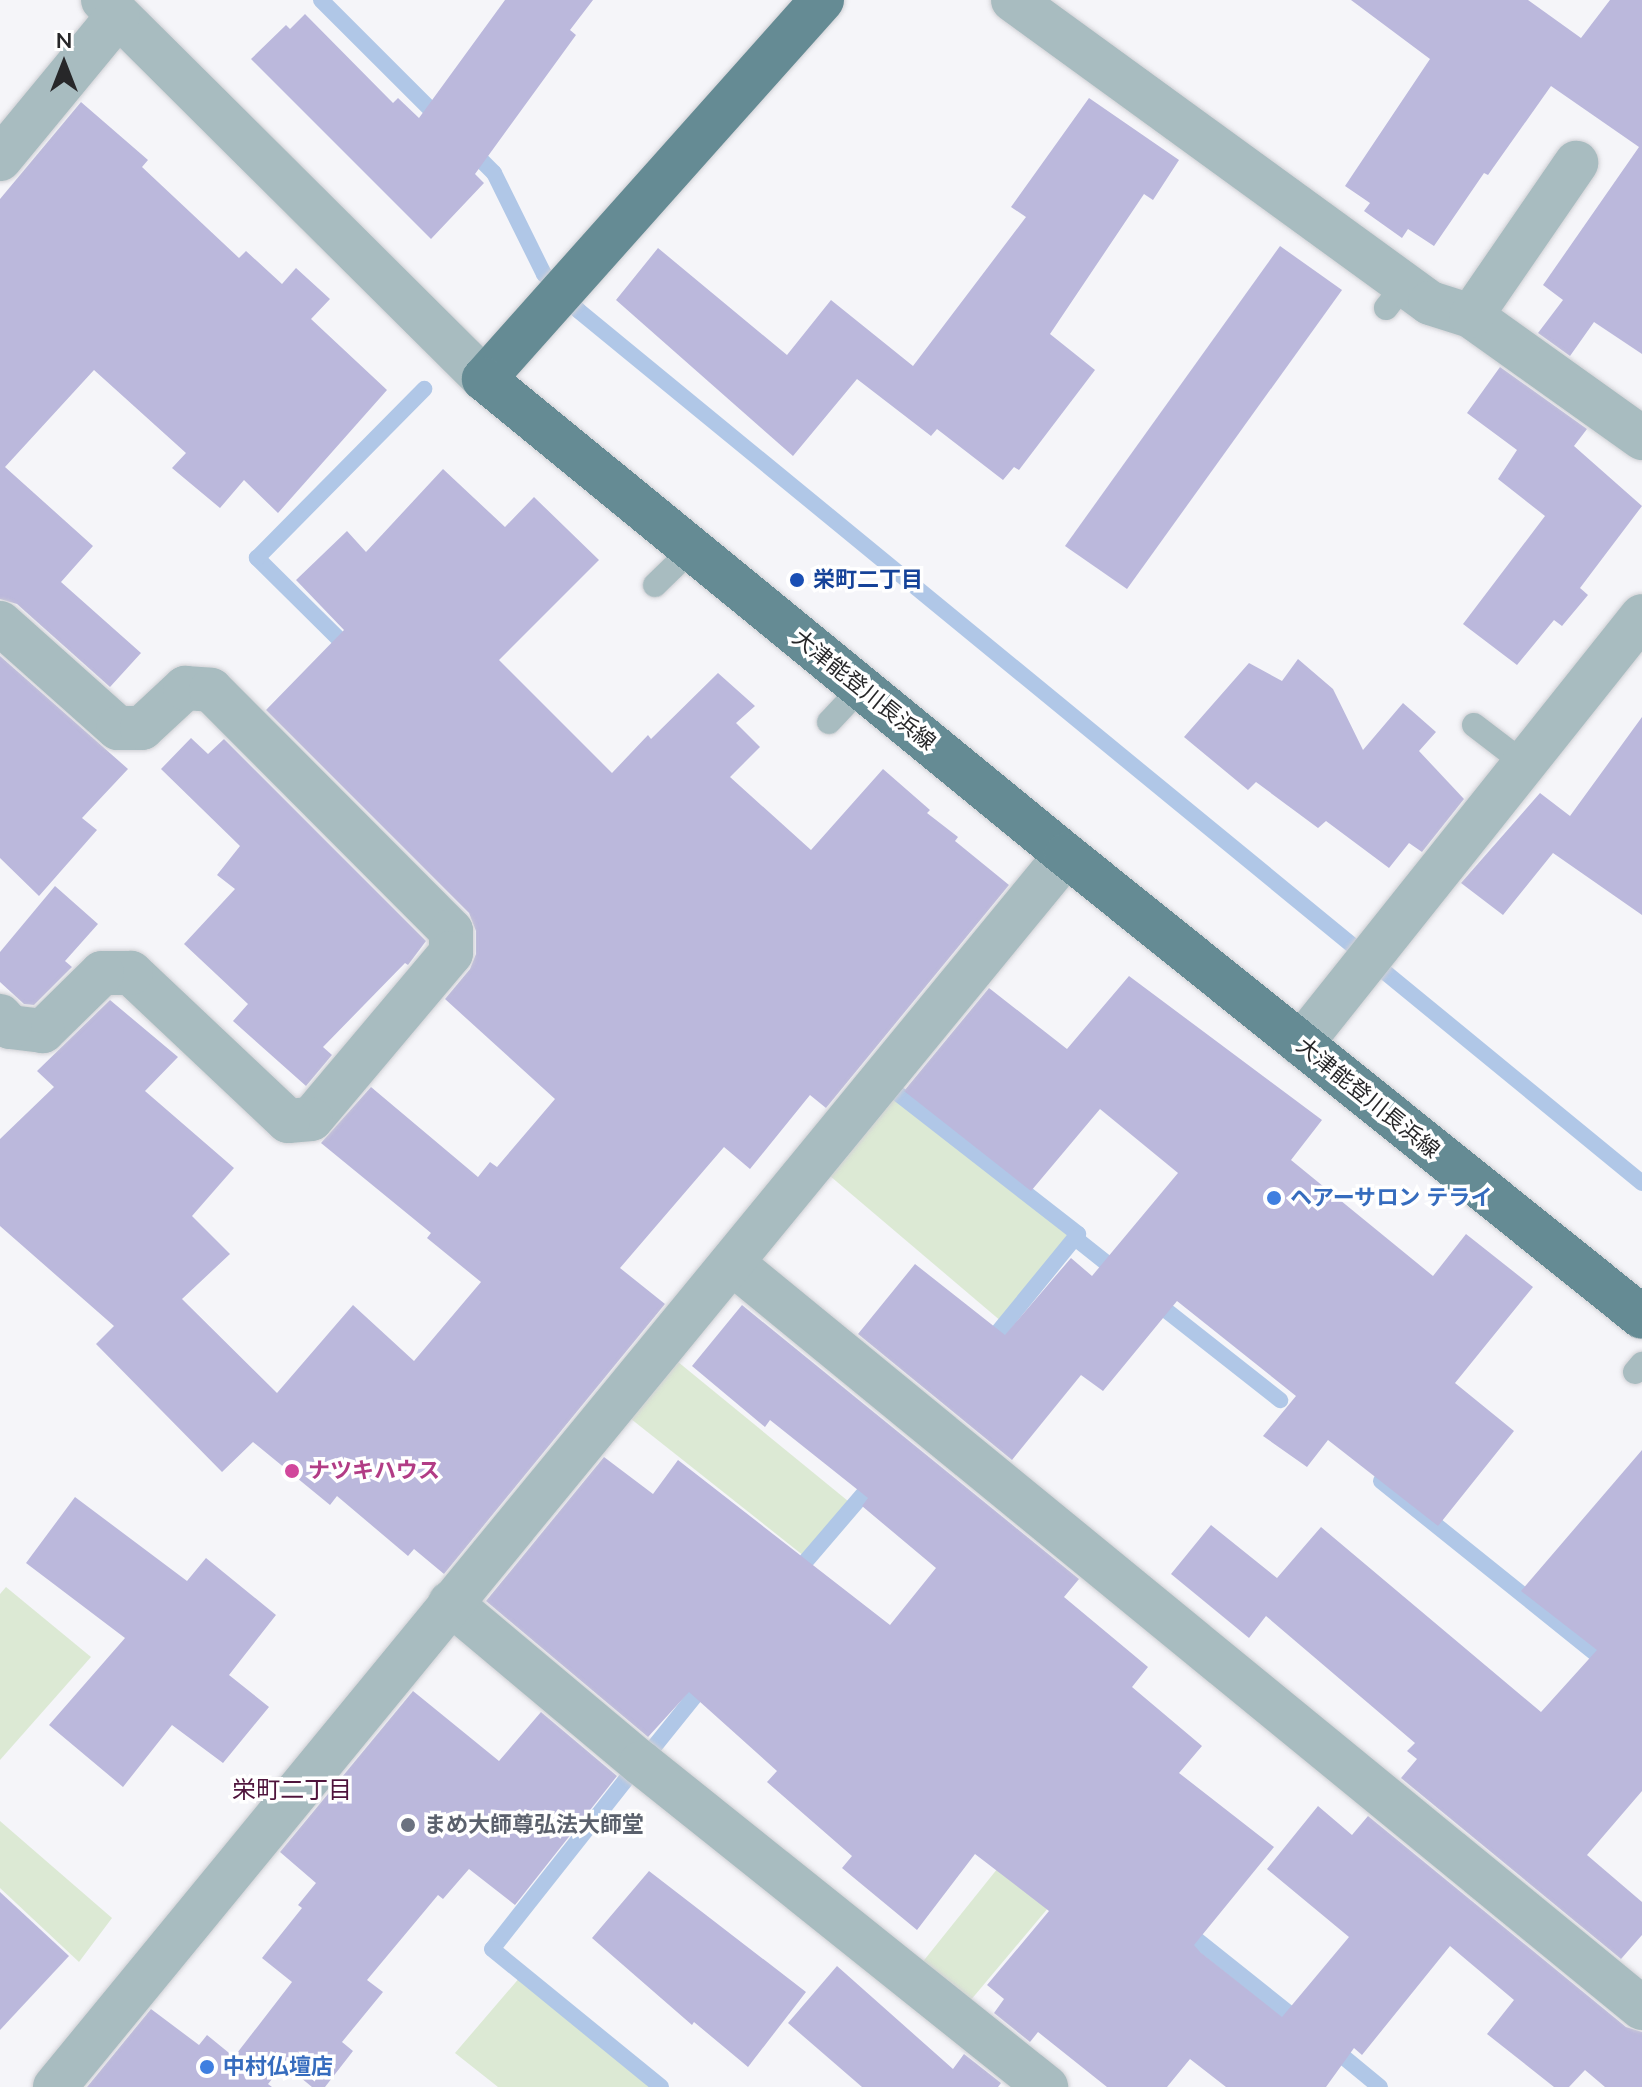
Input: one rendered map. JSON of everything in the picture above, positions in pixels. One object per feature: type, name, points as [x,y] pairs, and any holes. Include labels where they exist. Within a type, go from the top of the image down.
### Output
[{"type":"main road","points":[[484,379],[579,274],[639,191],[692,164],[759,73],[822,0]]},
{"type":"main road","name":"大津能登川長浜線","points":[[484,379],[1066,855],[1642,1317]]},
{"type":"street","points":[[1013,0],[1395,296],[1471,316],[1642,438]]},
{"type":"street","points":[[0,159],[110,8],[484,379]]},
{"type":"street","points":[[1471,316],[1576,163]]},
{"type":"street","points":[[1301,1044],[1642,616]]},
{"type":"street","points":[[0,623],[118,728],[142,728],[186,678],[211,690],[451,931],[451,953],[311,1119],[288,1121],[136,965],[102,973],[43,1031],[10,1027],[0,1016]]},
{"type":"street","points":[[55,2087],[401,1648],[450,1603],[1012,929],[1066,855]]},
{"type":"street","points":[[732,1263],[1642,2008]]},
{"type":"street","points":[[450,1603],[641,1763],[1046,2087]]},
{"type":"lane","points":[[655,585],[692,549]]},
{"type":"lane","points":[[829,722],[861,688]]},
{"type":"lane","points":[[1474,725],[1525,764]]},
{"type":"green space","points":[[889,1090],[1074,1235],[1002,1322],[823,1170]]},
{"type":"green space","points":[[672,1357],[848,1501],[804,1556],[626,1415]]},
{"type":"green space","points":[[6,1587],[91,1657],[0,1760],[0,1594]]},
{"type":"green space","points":[[1038,1818],[1090,1858],[965,2007],[917,1969]]},
{"type":"green space","points":[[0,1821],[112,1918],[79,1962],[0,1888]]},
{"type":"green space","points":[[521,1976],[652,2087],[498,2087],[455,2053]]},
{"type":"building","points":[[505,0],[593,0],[570,30],[576,35],[475,174],[484,183],[431,239],[251,59],[286,25],[290,29],[305,14],[393,103],[398,98],[419,118]]},
{"type":"building","points":[[1351,0],[1528,0],[1581,38],[1610,0],[1642,0],[1642,354],[1594,322],[1570,356],[1538,333],[1563,300],[1543,285],[1639,147],[1551,86],[1488,175],[1484,173],[1434,246],[1408,229],[1402,238],[1364,211],[1370,203],[1345,186],[1430,59]]},
{"type":"building","points":[[1089,98],[1179,160],[1153,200],[1144,194],[1050,334],[1095,370],[1019,470],[1014,467],[1003,480],[937,429],[931,436],[857,379],[793,456],[616,300],[658,248],[787,355],[831,300],[913,366],[1026,217],[1011,207]]},
{"type":"building","points":[[81,102],[148,160],[142,167],[239,258],[246,251],[282,284],[296,268],[330,299],[311,319],[387,390],[278,513],[244,480],[220,508],[172,468],[186,453],[94,370],[5,467],[93,546],[61,582],[141,653],[110,687],[17,604],[0,599],[0,199]]},
{"type":"building","points":[[1280,246],[1342,290],[1127,589],[1065,546]]},
{"type":"building","points":[[1500,367],[1587,429],[1574,446],[1642,506],[1580,588],[1588,595],[1562,626],[1554,620],[1517,665],[1463,624],[1545,516],[1498,479],[1517,450],[1467,413]]},
{"type":"building","points":[[443,469],[505,527],[534,497],[599,560],[499,660],[612,773],[648,735],[651,739],[718,673],[755,706],[736,723],[760,747],[730,777],[811,850],[883,769],[930,810],[927,813],[958,837],[955,841],[1009,885],[826,1108],[810,1095],[750,1169],[724,1147],[620,1268],[665,1304],[444,1574],[414,1549],[408,1556],[337,1496],[330,1505],[253,1442],[222,1472],[96,1344],[114,1326],[0,1226],[0,1139],[54,1087],[37,1071],[110,1000],[178,1057],[145,1091],[234,1168],[192,1216],[230,1254],[182,1299],[277,1393],[353,1305],[414,1361],[481,1282],[427,1238],[431,1233],[321,1143],[371,1087],[478,1177],[490,1162],[497,1167],[555,1099],[445,999],[470,969],[476,954],[476,931],[469,913],[266,710],[344,630],[296,580],[347,531],[366,552]]},
{"type":"building","points":[[0,656],[128,769],[82,818],[97,830],[39,896],[0,858]]},
{"type":"building","points":[[1298,659],[1333,689],[1363,750],[1403,703],[1436,732],[1419,751],[1464,799],[1422,852],[1409,843],[1389,868],[1326,821],[1318,828],[1256,782],[1248,790],[1184,737],[1249,663],[1282,681]]},
{"type":"building","points":[[1642,717],[1642,915],[1553,853],[1503,915],[1461,883],[1540,793],[1570,816]]},
{"type":"building","points":[[191,738],[208,754],[224,739],[426,941],[408,965],[405,963],[323,1047],[332,1055],[306,1086],[233,1021],[248,1004],[184,944],[235,889],[217,875],[240,846],[161,769]]},
{"type":"building","points":[[55,886],[98,924],[65,961],[72,967],[34,1005],[24,1004],[0,982],[0,952]]},
{"type":"building","points":[[1129,976],[1322,1120],[1291,1160],[1433,1276],[1466,1234],[1533,1287],[1455,1383],[1514,1431],[1438,1526],[1328,1440],[1307,1467],[1263,1436],[1296,1396],[1177,1301],[1103,1391],[1081,1375],[1012,1460],[858,1334],[915,1264],[1005,1335],[1071,1258],[1092,1276],[1178,1173],[1100,1109],[1031,1191],[904,1091],[989,988],[1067,1049]]},
{"type":"building","points":[[742,1305],[1079,1579],[1064,1597],[1148,1667],[1132,1687],[1202,1746],[1179,1773],[1274,1847],[1194,1945],[1200,1952],[1282,2017],[1349,1937],[1267,1869],[1318,1806],[1352,1835],[1368,1816],[1626,2027],[1642,2032],[1642,2087],[1605,2087],[1585,2070],[1569,2087],[1554,2087],[1487,2034],[1514,2000],[1450,1946],[1362,2055],[1354,2048],[1326,2087],[1226,2087],[1190,2059],[1167,2087],[1107,2087],[1038,2032],[1030,2042],[994,2013],[1004,1999],[987,1985],[1049,1911],[975,1854],[917,1930],[842,1868],[852,1856],[767,1782],[777,1771],[689,1692],[648,1737],[486,1601],[604,1457],[653,1494],[678,1460],[890,1625],[936,1568],[862,1506],[868,1498],[770,1420],[765,1427],[692,1366]]},
{"type":"building","points":[[1642,1450],[1642,1791],[1587,1855],[1642,1902],[1642,1935],[1621,1959],[1401,1778],[1417,1759],[1407,1751],[1415,1743],[1266,1616],[1249,1638],[1171,1574],[1211,1525],[1277,1578],[1321,1527],[1541,1712],[1597,1650],[1521,1591]]},
{"type":"building","points":[[75,1497],[187,1581],[206,1558],[276,1615],[229,1675],[269,1707],[223,1763],[172,1725],[123,1787],[49,1725],[125,1638],[26,1563]]},
{"type":"building","points":[[413,1691],[499,1761],[541,1712],[617,1776],[515,1905],[469,1869],[443,1899],[438,1895],[367,1980],[383,1992],[342,2042],[353,2051],[325,2087],[312,2087],[284,2064],[268,2084],[272,2087],[87,2087],[151,2009],[199,2045],[207,2035],[234,2057],[292,1982],[262,1958],[302,1908],[298,1905],[316,1883],[280,1852]]},
{"type":"building","points":[[649,1871],[806,1992],[748,2067],[694,2022],[692,2025],[592,1938]]},
{"type":"building","points":[[0,1892],[69,1956],[0,2030]]},
{"type":"building","points":[[837,1966],[953,2069],[964,2054],[1001,2083],[998,2087],[862,2087],[788,2023]]},
{"type":"waterway","points":[[321,0],[441,120]]},
{"type":"waterway","points":[[469,148],[494,173],[544,274],[579,311],[1642,1183]]},
{"type":"waterway","points":[[352,652],[257,558],[424,389]]},
{"type":"waterway","points":[[892,1089],[1078,1234],[986,1347]]},
{"type":"waterway","points":[[1075,1238],[1119,1273]]},
{"type":"waterway","points":[[1153,1300],[1280,1400]]},
{"type":"waterway","points":[[794,1575],[878,1477]]},
{"type":"waterway","points":[[1381,1481],[1642,1691]]},
{"type":"waterway","points":[[649,1753],[708,1680]]},
{"type":"waterway","points":[[628,1777],[492,1949],[661,2087]]},
{"type":"waterway","points":[[1182,1928],[1301,2023]]},
{"type":"waterway","points":[[1329,2045],[1380,2087]]},
{"type":"place","name":"栄町二丁目","points":[[797,580]]},
{"type":"place","name":"ヘアーサロン テライ","points":[[1274,1198]]},
{"type":"place","name":"ナツキハウス","points":[[292,1471]]},
{"type":"place","name":"まめ大師尊弘法大師堂","points":[[408,1825]]},
{"type":"place","name":"中村仏壇店","points":[[207,2067]]},
{"type":"district","name":"栄町二丁目","points":[[292,1790]]}]
